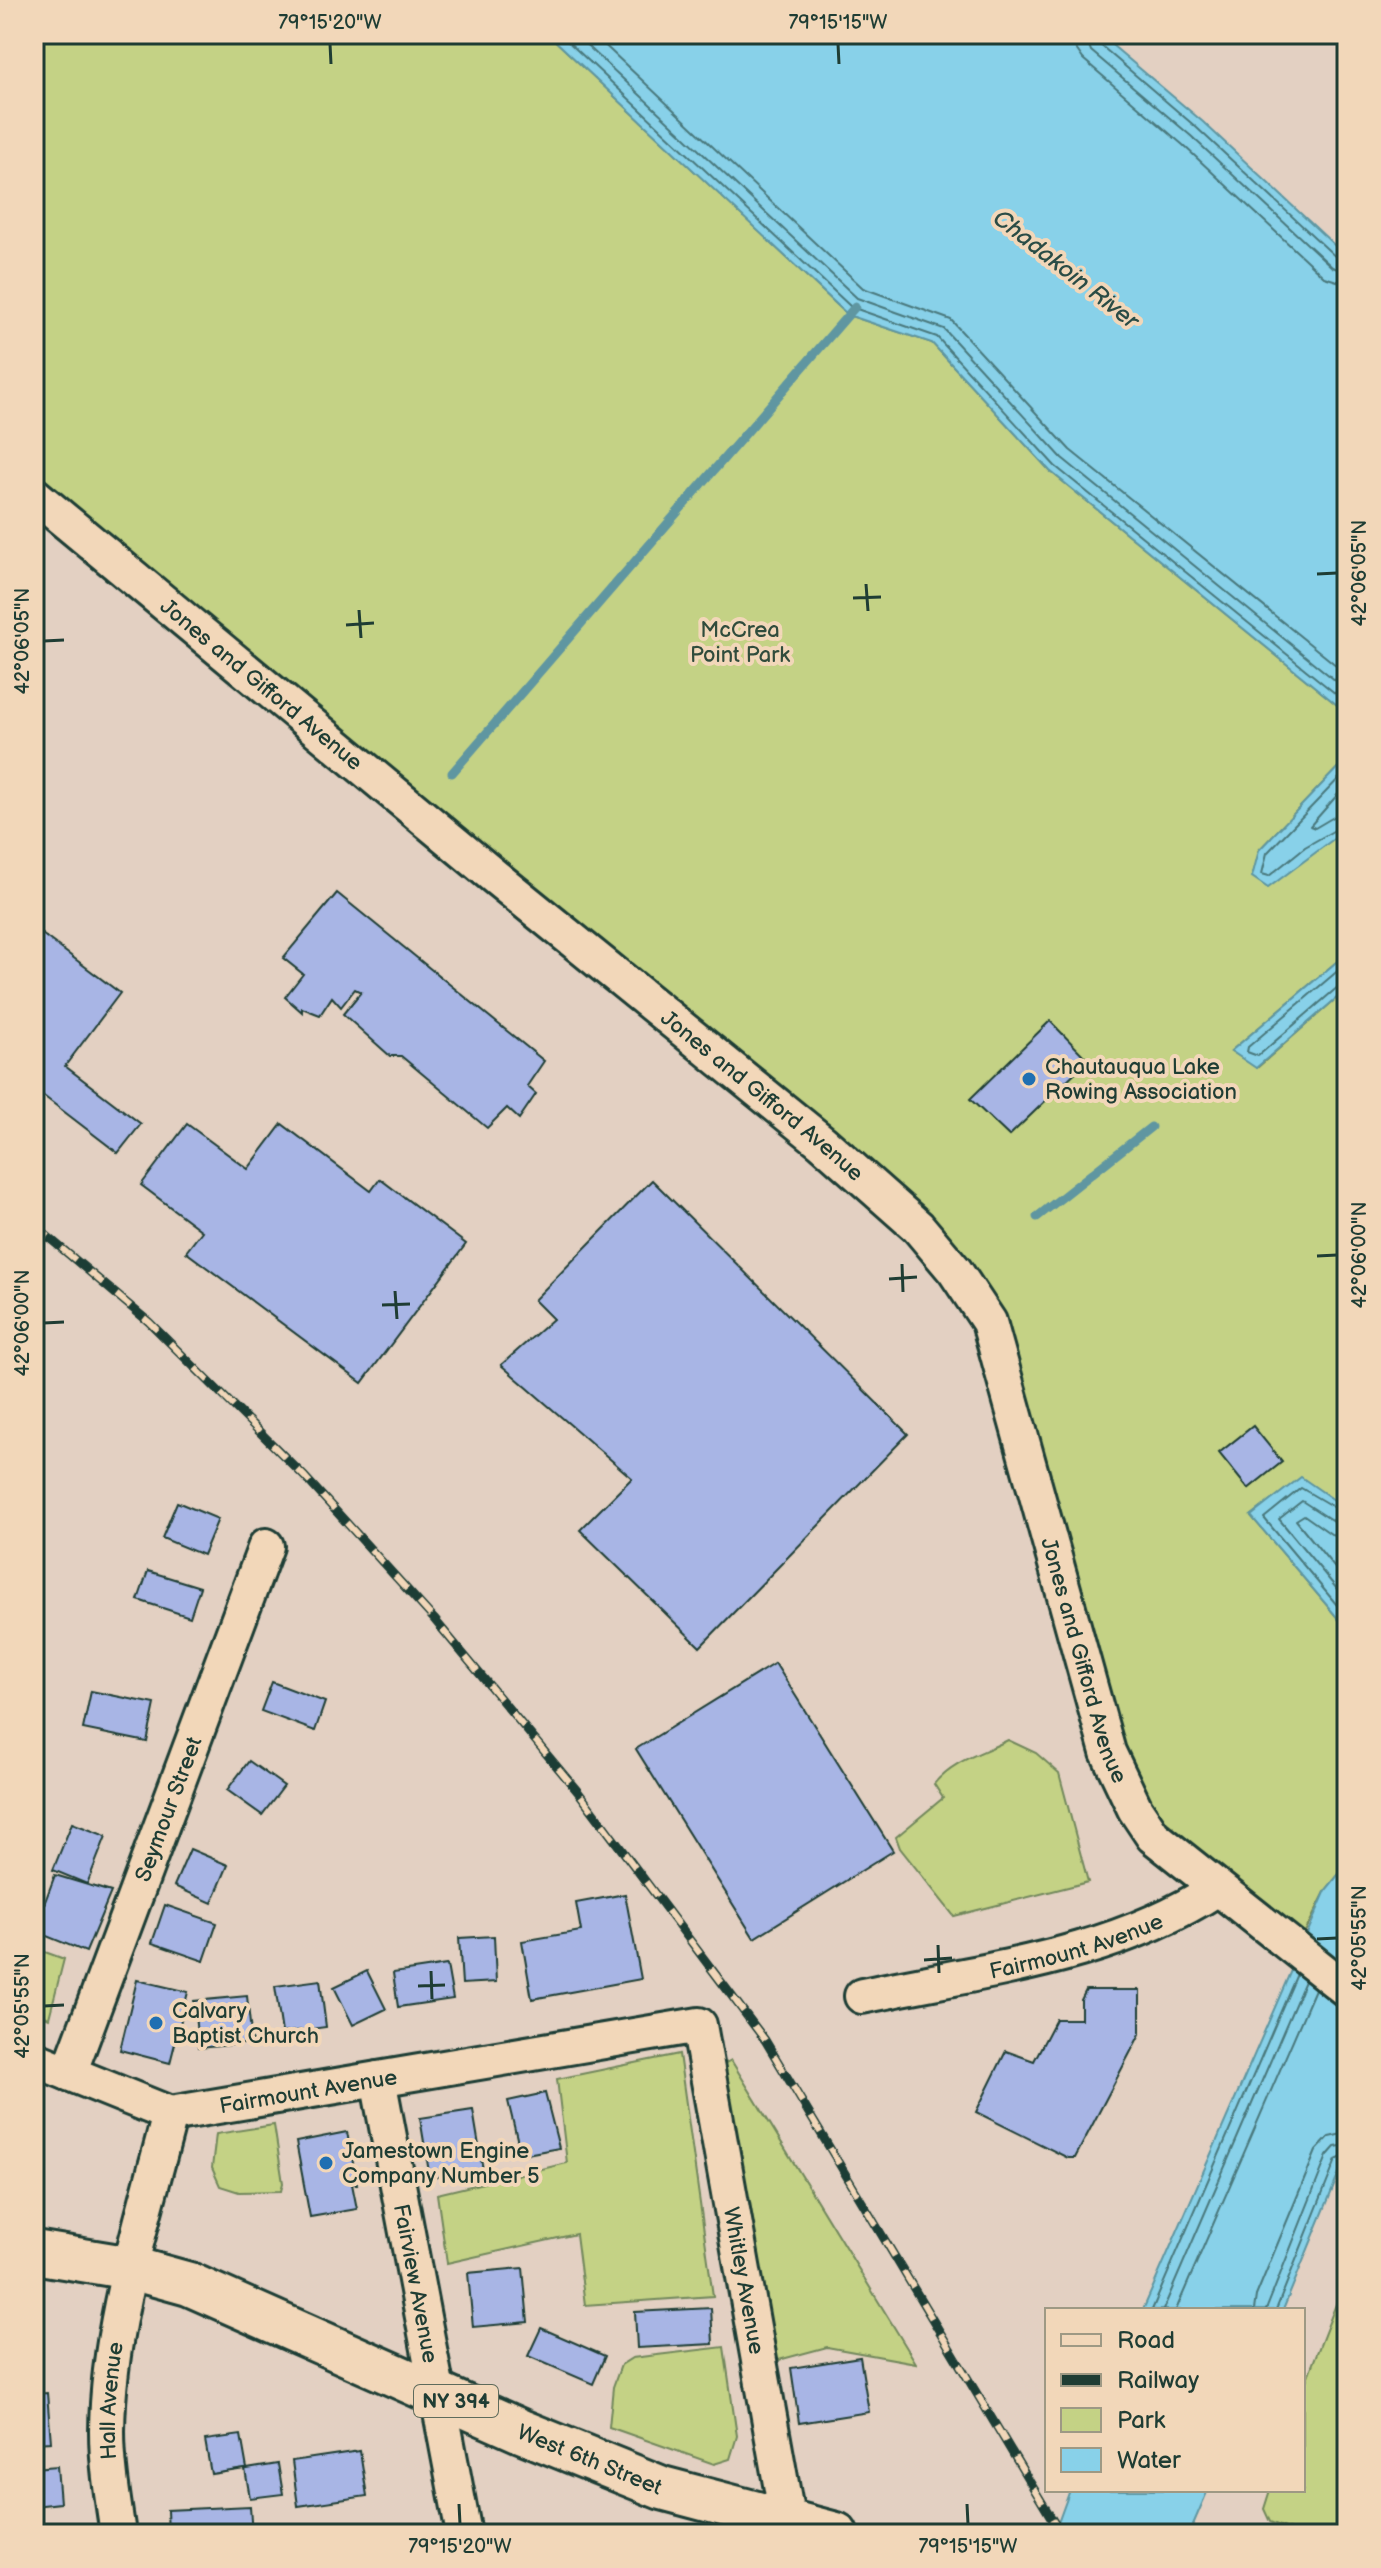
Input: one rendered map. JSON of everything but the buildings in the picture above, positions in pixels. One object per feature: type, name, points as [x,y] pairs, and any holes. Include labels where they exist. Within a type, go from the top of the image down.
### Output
[{"type":"main road","name":"NY 394","points":[[34,2252],[131,2268]]},
{"type":"main road","name":"West 6th Street","points":[[131,2268],[229,2300],[521,2431],[662,2488],[788,2528],[836,2534]]},
{"type":"street","name":"Jones and Gifford Avenue","points":[[34,495],[507,887],[822,1142],[918,1227],[955,1271],[989,1322],[1108,1752],[1135,1809],[1153,1836],[1216,1889]]},
{"type":"street","name":"Seymour Street","points":[[69,2073],[266,1546]]},
{"type":"street","points":[[1216,1889],[1347,1990]]},
{"type":"street","name":"Fairmount Avenue","points":[[862,1996],[1046,1959],[1117,1939],[1180,1912],[1216,1889]]},
{"type":"street","name":"Fairmount Avenue","points":[[170,2114],[699,2025]]},
{"type":"street","name":"Whitley Avenue","points":[[699,2025],[788,2528]]},
{"type":"street","points":[[34,2059],[170,2114],[131,2268]]},
{"type":"street","name":"Fairview Avenue","points":[[378,2079],[464,2534]]},
{"type":"street","name":"Hall Avenue","points":[[118,2534],[107,2432],[114,2355],[131,2268]]},
{"type":"green space","name":"McCrea Point Park","points":[[34,34],[548,34],[848,315],[932,343],[1050,471],[1347,713],[1347,758],[1259,850],[1309,854],[1347,829],[1347,953],[1231,1051],[1257,1068],[1347,989],[1347,1509],[1301,1478],[1251,1516],[1347,1629],[1347,1864],[1326,1890],[1295,1952],[1153,1836],[955,1271],[34,496]]},
{"type":"green space","points":[[1008,1740],[1036,1753],[1059,1773],[1088,1882],[954,1916],[900,1848],[896,1837],[943,1798],[934,1784],[950,1769]]},
{"type":"green space","points":[[34,1948],[64,1959],[49,2018],[34,2012]]},
{"type":"green space","points":[[679,2054],[713,2296],[585,2305],[576,2234],[447,2263],[437,2194],[567,2163],[557,2079]]},
{"type":"green space","points":[[731,2060],[916,2363],[827,2347],[775,2361],[714,2070]]},
{"type":"green space","points":[[274,2125],[283,2183],[281,2191],[239,2192],[220,2186],[212,2168],[216,2134]]},
{"type":"green space","points":[[1347,2276],[1347,2521],[1342,2534],[1301,2534],[1270,2522],[1264,2509],[1269,2492],[1305,2492],[1305,2384]]},
{"type":"green space","points":[[724,2347],[737,2436],[730,2459],[714,2464],[609,2427],[613,2387],[621,2365],[632,2358]]},
{"type":"water","name":"Chadakoin River","points":[[548,34],[1099,34],[1203,122],[1347,257],[1347,713],[1050,471],[932,343],[848,315]]},
{"type":"water","points":[[1347,758],[1347,829],[1268,888],[1252,877],[1259,850]]},
{"type":"water","points":[[1347,953],[1347,989],[1256,1068],[1231,1051]]},
{"type":"water","points":[[1301,1477],[1347,1509],[1347,1629],[1251,1516]]},
{"type":"water","points":[[1347,1864],[1347,2154],[1284,2308],[1144,2308],[1326,1890]]},
{"type":"water","points":[[1069,2492],[1207,2492],[1189,2534],[1054,2534]]},
{"type":"waterway","points":[[452,773],[855,307]]},
{"type":"waterway","points":[[1037,1217],[1151,1127]]},
{"type":"railway","points":[[34,1225],[149,1322],[305,1477],[434,1619],[579,1793],[765,2040],[1061,2534]]},
{"type":"place","name":"Chautauqua Lake Rowing Association","points":[[1029,1079]]},
{"type":"place","name":"Calvary Baptist Church","points":[[156,2023]]},
{"type":"place","name":"Jamestown Engine Company Number 5","points":[[326,2163]]}]
